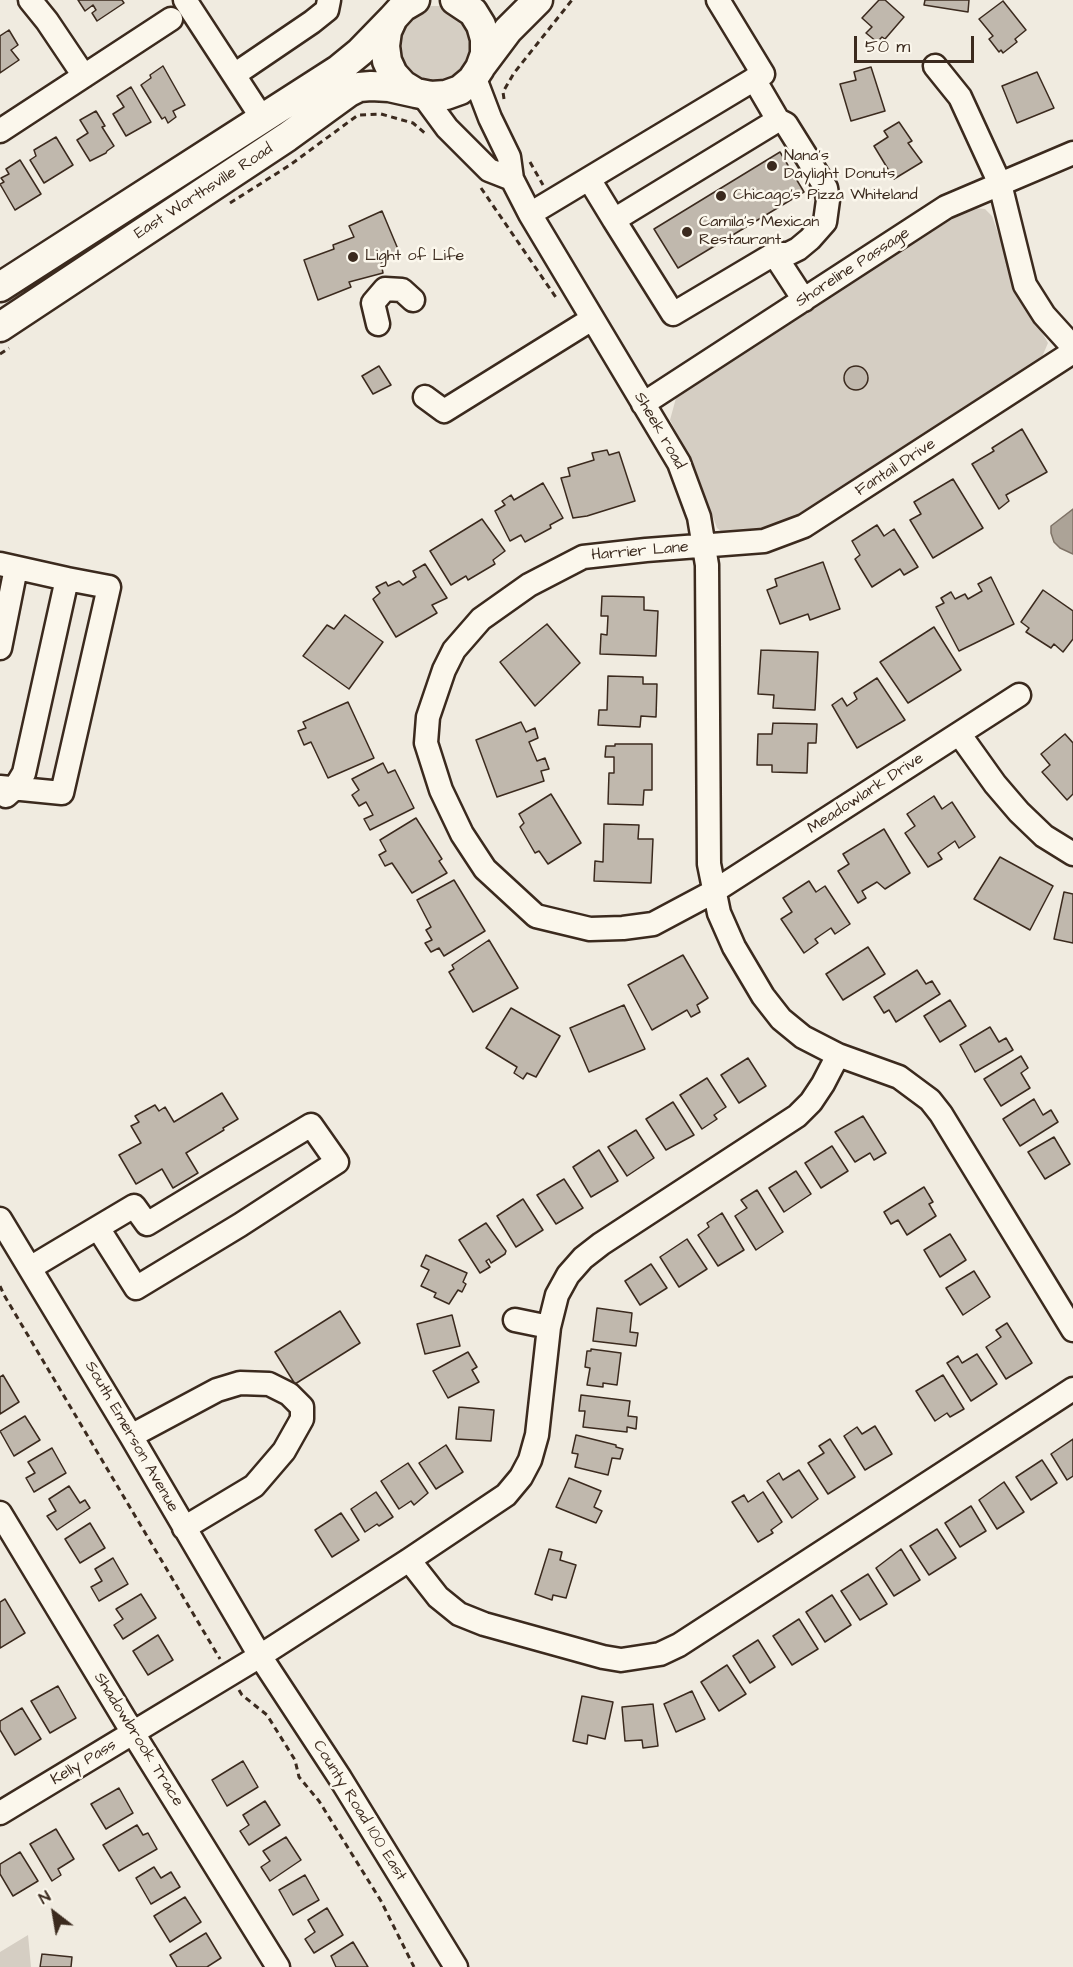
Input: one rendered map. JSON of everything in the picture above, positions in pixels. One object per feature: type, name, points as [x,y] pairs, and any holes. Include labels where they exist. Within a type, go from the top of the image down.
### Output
[{"type":"main road","points":[[455,0],[473,12],[481,25],[485,39],[485,54],[477,72]]},
{"type":"main road","points":[[477,72],[508,30],[538,0]]},
{"type":"main road","points":[[403,6],[386,39],[387,61],[393,74],[403,85],[419,93]]},
{"type":"main road","name":"East Worthsville Road","points":[[0,287],[348,62],[403,6]]},
{"type":"main road","name":"East Worthsville Road","points":[[5,337],[350,92],[359,87],[371,86],[389,87],[431,96],[446,95],[460,90],[477,72]]},
{"type":"street","points":[[30,0],[84,76]]},
{"type":"street","points":[[234,75],[312,22],[327,10],[329,0]]},
{"type":"street","points":[[530,214],[763,74],[718,0]]},
{"type":"street","points":[[0,130],[186,6],[262,118]]},
{"type":"street","points":[[935,66],[960,97],[1000,184],[1025,285],[1044,315],[1073,347]]},
{"type":"street","name":"Sheek road","points":[[477,72],[490,118],[509,157],[512,179],[530,214],[679,464],[699,517],[707,573],[709,864],[718,913],[734,947],[763,996],[781,1019],[803,1037],[838,1055],[898,1077],[930,1100],[941,1114],[1073,1330]]},
{"type":"street","points":[[589,179],[673,314],[774,254],[788,254],[810,239],[825,222],[828,200],[826,188],[786,124],[777,120],[754,79]]},
{"type":"street","points":[[419,93],[447,128],[489,170],[512,179]]},
{"type":"street","points":[[614,220],[777,120]]},
{"type":"street","name":"Shoreline Passage","points":[[643,404],[946,207],[1073,153]]},
{"type":"street","points":[[774,254],[804,300]]},
{"type":"street","points":[[378,324],[373,303],[385,289],[402,290],[413,300]]},
{"type":"street","points":[[425,397],[444,411],[471,384],[592,319]]},
{"type":"street","name":"Fantail Drive","points":[[704,547],[765,541],[804,526],[1073,352]]},
{"type":"street","name":"Harrier Lane","points":[[704,547],[583,557],[529,585],[490,612],[454,650],[444,670],[428,717],[426,743],[441,790],[462,834],[485,869],[536,916],[590,930],[653,924],[713,892]]},
{"type":"street","points":[[0,648],[8,566],[108,587],[62,793],[5,792]]},
{"type":"street","points":[[5,792],[24,773],[67,579]]},
{"type":"street","name":"Meadowlark Drive","points":[[713,892],[1019,695]]},
{"type":"street","points":[[960,735],[995,784],[1019,812],[1044,836],[1073,854]]},
{"type":"street","name":"Kelly Pass","points":[[0,1813],[260,1656],[506,1495],[530,1460],[537,1435],[549,1327],[556,1295],[568,1275],[583,1258],[601,1244],[797,1116],[811,1102],[838,1055]]},
{"type":"street","points":[[30,1268],[98,1227],[134,1206],[147,1224],[311,1125],[337,1162],[240,1225],[136,1288],[98,1227]]},
{"type":"street","name":"South Emerson Avenue","points":[[0,1219],[260,1656]]},
{"type":"street","points":[[515,1320],[549,1327]]},
{"type":"street","points":[[131,1436],[218,1390],[240,1383],[269,1384],[289,1394],[302,1407],[302,1419],[284,1451],[254,1486],[184,1528]]},
{"type":"street","points":[[409,1560],[438,1597],[459,1614],[484,1624],[603,1657],[621,1660],[660,1654],[679,1645],[1073,1389]]},
{"type":"street","name":"Shadowbrook Trace","points":[[0,1512],[9,1547],[133,1733],[278,1967]]},
{"type":"street","name":"County Road 100 East","points":[[260,1656],[340,1778],[456,1967]]},
{"type":"path","points":[[504,102],[503,92],[514,73],[572,0]]},
{"type":"path","points":[[222,209],[290,165],[358,115],[381,114],[412,123],[429,137]]},
{"type":"path","points":[[480,188],[488,195],[561,305]]},
{"type":"path","points":[[0,354],[5,337]]},
{"type":"path","points":[[0,1286],[229,1675],[242,1695],[267,1715],[295,1760],[298,1778],[319,1801],[381,1901],[414,1967]]},
{"type":"shaded area","points":[[431,6],[443,6],[455,10],[475,40],[469,64],[450,80],[437,83],[424,81],[413,75],[404,65],[399,53],[398,40],[401,28],[419,10]]},
{"type":"shaded area","points":[[963,208],[968,211],[974,208],[985,209],[992,216],[1018,291],[1048,343],[1042,357],[792,518],[745,533],[725,534],[717,528],[695,468],[670,420],[676,398],[884,261],[954,218]]},
{"type":"shaded area","points":[[1073,509],[1073,554],[1060,548],[1054,542],[1051,526]]},
{"type":"shaded area","points":[[28,1935],[31,1967],[0,1967],[0,1952]]},
{"type":"building","points":[[78,0],[122,0],[124,3],[97,21],[92,13],[96,10],[93,5],[85,11]]},
{"type":"building","points":[[879,0],[885,0],[904,17],[885,39],[882,37],[877,42],[866,33],[872,27],[862,18]]},
{"type":"building","points":[[925,0],[969,0],[968,12],[924,5]]},
{"type":"building","points":[[1003,1],[1026,30],[1015,39],[1017,42],[1003,53],[1001,50],[999,52],[989,39],[993,36],[979,19]]},
{"type":"building","points":[[9,30],[18,45],[11,50],[19,60],[0,73],[0,36]]},
{"type":"building","points":[[163,66],[185,105],[173,111],[176,117],[168,123],[165,117],[162,119],[141,85]]},
{"type":"building","points":[[871,67],[885,111],[851,121],[840,84],[856,80],[854,72]]},
{"type":"building","points":[[1037,72],[1054,108],[1017,123],[1002,86]]},
{"type":"building","points":[[131,87],[151,122],[126,136],[113,114],[124,107],[117,96]]},
{"type":"building","points":[[96,111],[105,126],[102,127],[114,146],[90,161],[77,140],[88,133],[80,120]]},
{"type":"building","points":[[899,122],[912,141],[908,143],[922,162],[894,179],[874,146],[888,137],[884,131]]},
{"type":"building","points":[[56,137],[73,165],[44,183],[30,160],[36,156],[34,150]]},
{"type":"building","points":[[780,152],[804,192],[678,268],[654,229]]},
{"type":"building","points":[[20,160],[41,194],[15,210],[0,184],[4,182],[1,178],[9,174],[6,169]]},
{"type":"building","name":"Light of Life","points":[[382,211],[400,254],[381,263],[383,273],[349,282],[351,287],[318,300],[304,260],[334,249],[333,245],[354,237],[349,226]]},
{"type":"building","points":[[379,366],[391,385],[373,394],[362,376]]},
{"type":"building","points":[[856,366],[864,370],[868,378],[864,386],[856,390],[848,386],[844,378],[848,370]]},
{"type":"building","points":[[1022,429],[1047,472],[1006,495],[1009,501],[999,509],[972,464],[994,451],[992,448]]},
{"type":"building","points":[[607,450],[609,455],[619,452],[635,501],[573,518],[561,478],[570,476],[568,468],[594,460],[592,453]]},
{"type":"building","points":[[953,479],[983,528],[933,558],[910,520],[921,514],[914,502]]},
{"type":"building","points":[[543,483],[563,518],[550,525],[551,528],[525,542],[521,535],[510,541],[495,511],[505,505],[502,501],[511,495],[514,500]]},
{"type":"building","points":[[482,519],[505,551],[493,560],[495,564],[468,580],[466,576],[451,585],[430,551]]},
{"type":"building","points":[[877,525],[884,536],[894,529],[918,567],[904,575],[900,569],[872,587],[855,559],[860,555],[852,541]]},
{"type":"building","points":[[823,562],[840,609],[810,620],[808,614],[780,624],[767,590],[777,586],[775,579]]},
{"type":"building","points":[[425,564],[447,598],[432,605],[437,613],[396,637],[373,599],[380,593],[376,587],[386,582],[388,586],[399,581],[403,585],[416,577],[413,571]]},
{"type":"building","points":[[991,577],[1014,624],[959,651],[936,607],[944,603],[941,598],[951,592],[955,599],[965,594],[968,599],[982,591],[978,584]]},
{"type":"building","points":[[1043,590],[1073,611],[1073,639],[1063,652],[1054,644],[1051,648],[1026,632],[1029,628],[1021,622]]},
{"type":"building","points":[[602,596],[644,597],[644,610],[658,611],[656,656],[600,654],[601,634],[607,635],[608,616],[601,616]]},
{"type":"building","points":[[345,615],[383,642],[349,689],[303,656],[327,625],[334,629]]},
{"type":"building","points":[[547,624],[580,663],[535,706],[500,662]]},
{"type":"building","points":[[934,627],[961,670],[908,703],[880,662]]},
{"type":"building","points":[[761,650],[818,652],[815,710],[773,708],[774,695],[758,694]]},
{"type":"building","points":[[608,676],[643,677],[643,684],[657,684],[656,717],[641,716],[640,727],[598,725],[599,710],[607,710]]},
{"type":"building","points":[[877,678],[905,720],[857,748],[832,705],[842,698],[847,706],[857,699],[854,693]]},
{"type":"building","points":[[348,702],[374,758],[328,778],[311,742],[304,745],[298,731],[306,728],[303,722]]},
{"type":"building","points":[[521,722],[526,732],[535,728],[538,738],[529,742],[537,761],[545,758],[549,769],[541,771],[544,781],[497,797],[476,740]]},
{"type":"building","points":[[773,723],[817,724],[816,743],[808,743],[807,773],[772,772],[772,765],[757,765],[758,734],[772,734]]},
{"type":"building","points":[[1065,734],[1073,743],[1073,794],[1067,800],[1042,772],[1050,765],[1041,754]]},
{"type":"building","points":[[615,744],[652,744],[652,790],[644,790],[643,805],[608,804],[609,773],[614,773],[614,757],[605,757],[606,746],[615,746]]},
{"type":"building","points":[[383,763],[388,773],[395,770],[414,808],[370,830],[364,819],[373,815],[366,802],[359,806],[352,795],[359,790],[352,779]]},
{"type":"building","points":[[551,794],[581,843],[548,864],[539,851],[535,853],[520,827],[524,823],[519,814]]},
{"type":"building","points":[[934,796],[942,809],[952,802],[975,837],[959,848],[955,841],[938,853],[942,859],[928,867],[905,833],[915,826],[907,814]]},
{"type":"building","points":[[416,818],[442,859],[439,861],[447,873],[412,893],[392,863],[385,866],[379,855],[386,851],[380,840]]},
{"type":"building","points":[[604,824],[639,825],[638,839],[653,839],[651,883],[594,881],[595,861],[603,862]]},
{"type":"building","points":[[884,829],[910,873],[885,889],[877,882],[862,891],[866,898],[858,903],[838,871],[849,864],[843,854]]},
{"type":"building","points":[[1000,857],[1053,886],[1030,930],[974,899]]},
{"type":"building","points":[[454,880],[485,931],[444,956],[439,948],[431,952],[425,943],[432,940],[426,930],[431,927],[417,900]]},
{"type":"building","points":[[809,881],[816,892],[825,886],[850,924],[835,934],[831,928],[815,939],[818,943],[804,953],[781,919],[792,912],[783,898]]},
{"type":"building","points":[[1064,892],[1073,894],[1073,943],[1054,939]]},
{"type":"building","points":[[489,940],[518,988],[473,1012],[449,972],[454,969],[452,965]]},
{"type":"building","points":[[868,947],[885,974],[843,1000],[826,974]]},
{"type":"building","points":[[683,955],[708,998],[697,1005],[700,1012],[691,1017],[687,1010],[652,1030],[628,985]]},
{"type":"building","points":[[917,970],[926,984],[932,981],[940,994],[896,1022],[889,1010],[884,1013],[874,997]]},
{"type":"building","points":[[950,1000],[966,1026],[940,1042],[924,1016]]},
{"type":"building","points":[[624,1005],[645,1049],[589,1072],[570,1028]]},
{"type":"building","points":[[511,1008],[560,1036],[536,1077],[527,1073],[523,1079],[514,1073],[517,1067],[486,1048]]},
{"type":"building","points":[[990,1027],[999,1042],[1006,1038],[1013,1050],[975,1072],[960,1045]]},
{"type":"building","points":[[1021,1056],[1028,1068],[1021,1073],[1030,1088],[1001,1106],[984,1079]]},
{"type":"building","points":[[748,1058],[766,1086],[739,1103],[721,1075]]},
{"type":"building","points":[[707,1078],[726,1107],[714,1115],[717,1119],[702,1129],[680,1095]]},
{"type":"building","points":[[222,1093],[238,1119],[186,1153],[198,1173],[173,1188],[162,1169],[136,1184],[119,1155],[141,1143],[131,1126],[139,1122],[135,1116],[155,1105],[159,1111],[165,1107],[174,1122]]},
{"type":"building","points":[[1034,1099],[1043,1115],[1051,1110],[1058,1122],[1020,1146],[1003,1119]]},
{"type":"building","points":[[673,1102],[694,1135],[666,1150],[646,1119]]},
{"type":"building","points":[[863,1116],[886,1153],[874,1160],[870,1153],[855,1162],[835,1132]]},
{"type":"building","points":[[636,1130],[654,1158],[627,1176],[608,1147]]},
{"type":"building","points":[[1054,1137],[1070,1164],[1045,1179],[1028,1152]]},
{"type":"building","points":[[832,1146],[848,1171],[821,1188],[805,1163]]},
{"type":"building","points":[[599,1150],[618,1181],[591,1197],[573,1167]]},
{"type":"building","points":[[796,1171],[811,1194],[784,1212],[769,1188]]},
{"type":"building","points":[[564,1179],[583,1208],[556,1224],[537,1195]]},
{"type":"building","points":[[924,1187],[933,1202],[929,1204],[936,1216],[907,1235],[898,1220],[891,1224],[884,1212]]},
{"type":"building","points":[[757,1190],[783,1232],[756,1250],[735,1216],[747,1208],[741,1200]]},
{"type":"building","points":[[523,1199],[543,1230],[516,1247],[497,1216]]},
{"type":"building","points":[[722,1213],[744,1250],[718,1266],[698,1235],[709,1227],[707,1223]]},
{"type":"building","points":[[486,1223],[506,1251],[491,1263],[489,1259],[486,1261],[490,1267],[480,1273],[459,1240]]},
{"type":"building","points":[[950,1234],[966,1260],[940,1277],[924,1250]]},
{"type":"building","points":[[687,1239],[707,1269],[679,1287],[660,1257]]},
{"type":"building","points":[[426,1255],[467,1273],[463,1282],[466,1284],[462,1292],[458,1290],[449,1304],[434,1297],[436,1293],[421,1286],[429,1270],[421,1266]]},
{"type":"building","points":[[651,1264],[667,1288],[640,1305],[625,1281]]},
{"type":"building","points":[[974,1271],[990,1297],[963,1315],[946,1288]]},
{"type":"building","points":[[597,1308],[632,1313],[630,1332],[638,1333],[636,1346],[593,1341]]},
{"type":"building","points":[[340,1311],[360,1343],[295,1384],[275,1352]]},
{"type":"building","points":[[452,1315],[460,1346],[425,1354],[417,1324]]},
{"type":"building","points":[[1007,1323],[1032,1363],[1006,1379],[986,1347],[1001,1337],[996,1330]]},
{"type":"building","points":[[591,1349],[621,1353],[617,1385],[603,1383],[603,1387],[587,1385],[590,1368],[585,1367],[587,1351]]},
{"type":"building","points":[[468,1352],[477,1367],[472,1370],[479,1382],[448,1398],[433,1371]]},
{"type":"building","points":[[977,1354],[997,1384],[971,1401],[947,1363],[958,1356],[962,1363]]},
{"type":"building","points":[[3,1375],[19,1402],[0,1414],[0,1377]]},
{"type":"building","points":[[943,1375],[964,1409],[950,1417],[947,1413],[935,1421],[916,1391]]},
{"type":"building","points":[[581,1395],[630,1401],[628,1416],[637,1417],[636,1429],[627,1427],[627,1432],[583,1427],[585,1411],[579,1411]]},
{"type":"building","points":[[459,1407],[494,1410],[491,1441],[456,1439]]},
{"type":"building","points":[[25,1416],[40,1440],[14,1456],[0,1431]]},
{"type":"building","points":[[875,1426],[892,1454],[865,1470],[844,1436],[857,1427],[862,1434]]},
{"type":"building","points":[[576,1435],[616,1445],[623,1449],[620,1459],[612,1458],[608,1475],[575,1467],[578,1454],[572,1453]]},
{"type":"building","points":[[830,1439],[855,1477],[828,1494],[808,1463],[824,1453],[819,1446]]},
{"type":"building","points":[[1073,1439],[1073,1476],[1067,1480],[1051,1454]]},
{"type":"building","points":[[446,1445],[463,1472],[436,1489],[419,1463]]},
{"type":"building","points":[[52,1448],[66,1473],[34,1492],[26,1478],[35,1473],[28,1462]]},
{"type":"building","points":[[1042,1460],[1057,1483],[1031,1500],[1016,1477]]},
{"type":"building","points":[[408,1463],[428,1493],[414,1505],[411,1501],[399,1509],[381,1481]]},
{"type":"building","points":[[799,1470],[818,1499],[792,1518],[767,1481],[779,1473],[783,1480]]},
{"type":"building","points":[[569,1478],[601,1491],[594,1507],[602,1511],[596,1523],[556,1507]]},
{"type":"building","points":[[1004,1482],[1024,1512],[997,1529],[979,1500]]},
{"type":"building","points":[[69,1486],[80,1503],[85,1500],[90,1508],[57,1530],[47,1516],[56,1511],[49,1499]]},
{"type":"building","points":[[376,1492],[393,1517],[365,1532],[351,1509]]},
{"type":"building","points":[[763,1492],[782,1522],[771,1530],[773,1533],[758,1542],[732,1502],[744,1495],[748,1502]]},
{"type":"building","points":[[971,1506],[986,1531],[960,1547],[945,1523]]},
{"type":"building","points":[[341,1513],[359,1540],[332,1557],[315,1530]]},
{"type":"building","points":[[90,1523],[105,1548],[80,1563],[65,1539]]},
{"type":"building","points":[[937,1529],[956,1558],[929,1575],[910,1546]]},
{"type":"building","points":[[549,1549],[562,1552],[560,1560],[576,1565],[566,1598],[553,1595],[552,1600],[535,1594]]},
{"type":"building","points":[[901,1549],[920,1580],[894,1596],[876,1568]]},
{"type":"building","points":[[113,1558],[128,1584],[99,1601],[91,1587],[102,1581],[95,1569]]},
{"type":"building","points":[[868,1574],[887,1604],[860,1620],[841,1591]]},
{"type":"building","points":[[141,1594],[156,1618],[123,1639],[114,1625],[123,1619],[116,1609]]},
{"type":"building","points":[[832,1595],[851,1625],[825,1642],[806,1612]]},
{"type":"building","points":[[5,1599],[25,1633],[0,1648],[0,1602]]},
{"type":"building","points":[[799,1619],[818,1649],[792,1665],[773,1636]]},
{"type":"building","points":[[158,1635],[173,1660],[148,1675],[133,1651]]},
{"type":"building","points":[[758,1640],[775,1667],[750,1683],[733,1656]]},
{"type":"building","points":[[727,1665],[746,1694],[719,1711],[701,1682]]},
{"type":"building","points":[[58,1686],[76,1718],[50,1733],[31,1701]]},
{"type":"building","points":[[692,1691],[705,1719],[676,1732],[664,1704]]},
{"type":"building","points":[[582,1696],[613,1702],[605,1739],[588,1735],[587,1744],[573,1741]]},
{"type":"building","points":[[653,1704],[658,1746],[643,1748],[642,1740],[625,1741],[622,1707]]},
{"type":"building","points":[[22,1708],[41,1739],[15,1755],[0,1730],[0,1721]]},
{"type":"building","points":[[243,1761],[258,1787],[227,1806],[212,1780]]},
{"type":"building","points":[[119,1788],[133,1813],[106,1829],[91,1804]]},
{"type":"building","points":[[265,1801],[280,1825],[249,1845],[240,1831],[249,1825],[243,1815]]},
{"type":"building","points":[[137,1825],[143,1835],[148,1833],[157,1849],[119,1871],[103,1845]]},
{"type":"building","points":[[56,1829],[74,1859],[58,1869],[61,1875],[52,1881],[30,1844]]},
{"type":"building","points":[[286,1837],[301,1860],[270,1881],[261,1867],[270,1861],[263,1851]]},
{"type":"building","points":[[20,1852],[38,1881],[13,1896],[0,1874],[0,1864]]},
{"type":"building","points":[[154,1867],[161,1878],[171,1872],[180,1887],[151,1904],[136,1878]]},
{"type":"building","points":[[305,1875],[319,1900],[293,1915],[279,1890]]},
{"type":"building","points":[[185,1897],[201,1922],[170,1942],[154,1916]]},
{"type":"building","points":[[327,1908],[343,1935],[314,1953],[305,1939],[315,1932],[308,1920]]},
{"type":"building","points":[[206,1933],[221,1958],[207,1967],[177,1967],[170,1955]]},
{"type":"building","points":[[353,1942],[368,1967],[336,1967],[331,1956]]},
{"type":"building","points":[[42,1954],[72,1957],[71,1967],[40,1967]]},
{"type":"place","name":"Nana's Daylight Donuts","points":[[772,166]]},
{"type":"place","name":"Chicago's Pizza Whiteland","points":[[721,196]]},
{"type":"place","name":"Camila's Mexican Restaurant","points":[[687,232]]},
{"type":"place","name":"Light of Life","points":[[353,257]]}]
